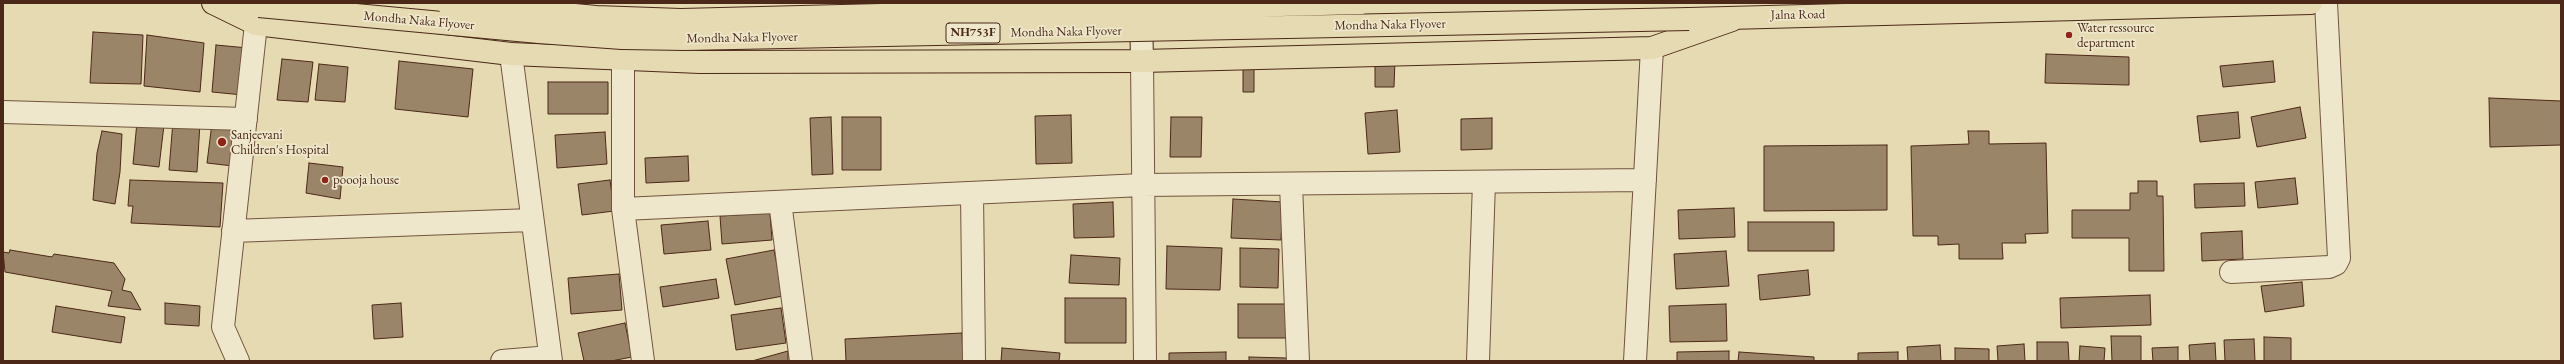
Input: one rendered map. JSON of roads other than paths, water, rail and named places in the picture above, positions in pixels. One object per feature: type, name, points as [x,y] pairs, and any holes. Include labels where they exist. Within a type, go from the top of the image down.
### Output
[{"type":"main road","points":[[213,3],[257,15],[511,54],[700,62],[1142,61],[1652,48],[1741,17]]},
{"type":"main road","name":"Mondha Naka Flyover","points":[[224,3],[257,15],[622,38],[685,39],[1741,17]]},
{"type":"main road","name":"Mondha Naka Flyover","points":[[447,3],[596,17],[681,20],[1361,3]]},
{"type":"main road","name":"Jalna Road","points":[[1741,17],[2311,3]]},
{"type":"street","points":[[1141,3],[1142,185],[1146,361]]},
{"type":"street","points":[[2231,272],[2329,267],[2336,264],[2339,258],[2326,3]]},
{"type":"street","points":[[238,361],[223,327],[257,15]]},
{"type":"street","points":[[1635,361],[1652,48]]},
{"type":"street","points":[[502,361],[551,359],[511,54]]},
{"type":"street","points":[[623,59],[623,209],[643,361]]},
{"type":"street","points":[[3,112],[246,119]]},
{"type":"street","points":[[623,209],[1142,185],[1645,180]]},
{"type":"street","points":[[1478,361],[1484,182]]},
{"type":"street","points":[[1291,184],[1298,361]]},
{"type":"street","points":[[972,193],[974,361]]},
{"type":"street","points":[[780,202],[800,361]]},
{"type":"street","points":[[233,231],[532,220]]},
{"type":"place","name":"Water ressource department","points":[[2069,35]]},
{"type":"place","name":"Sanjeevani Children's Hospital","points":[[222,142]]},
{"type":"place","name":"poooja house","points":[[325,180]]}]
